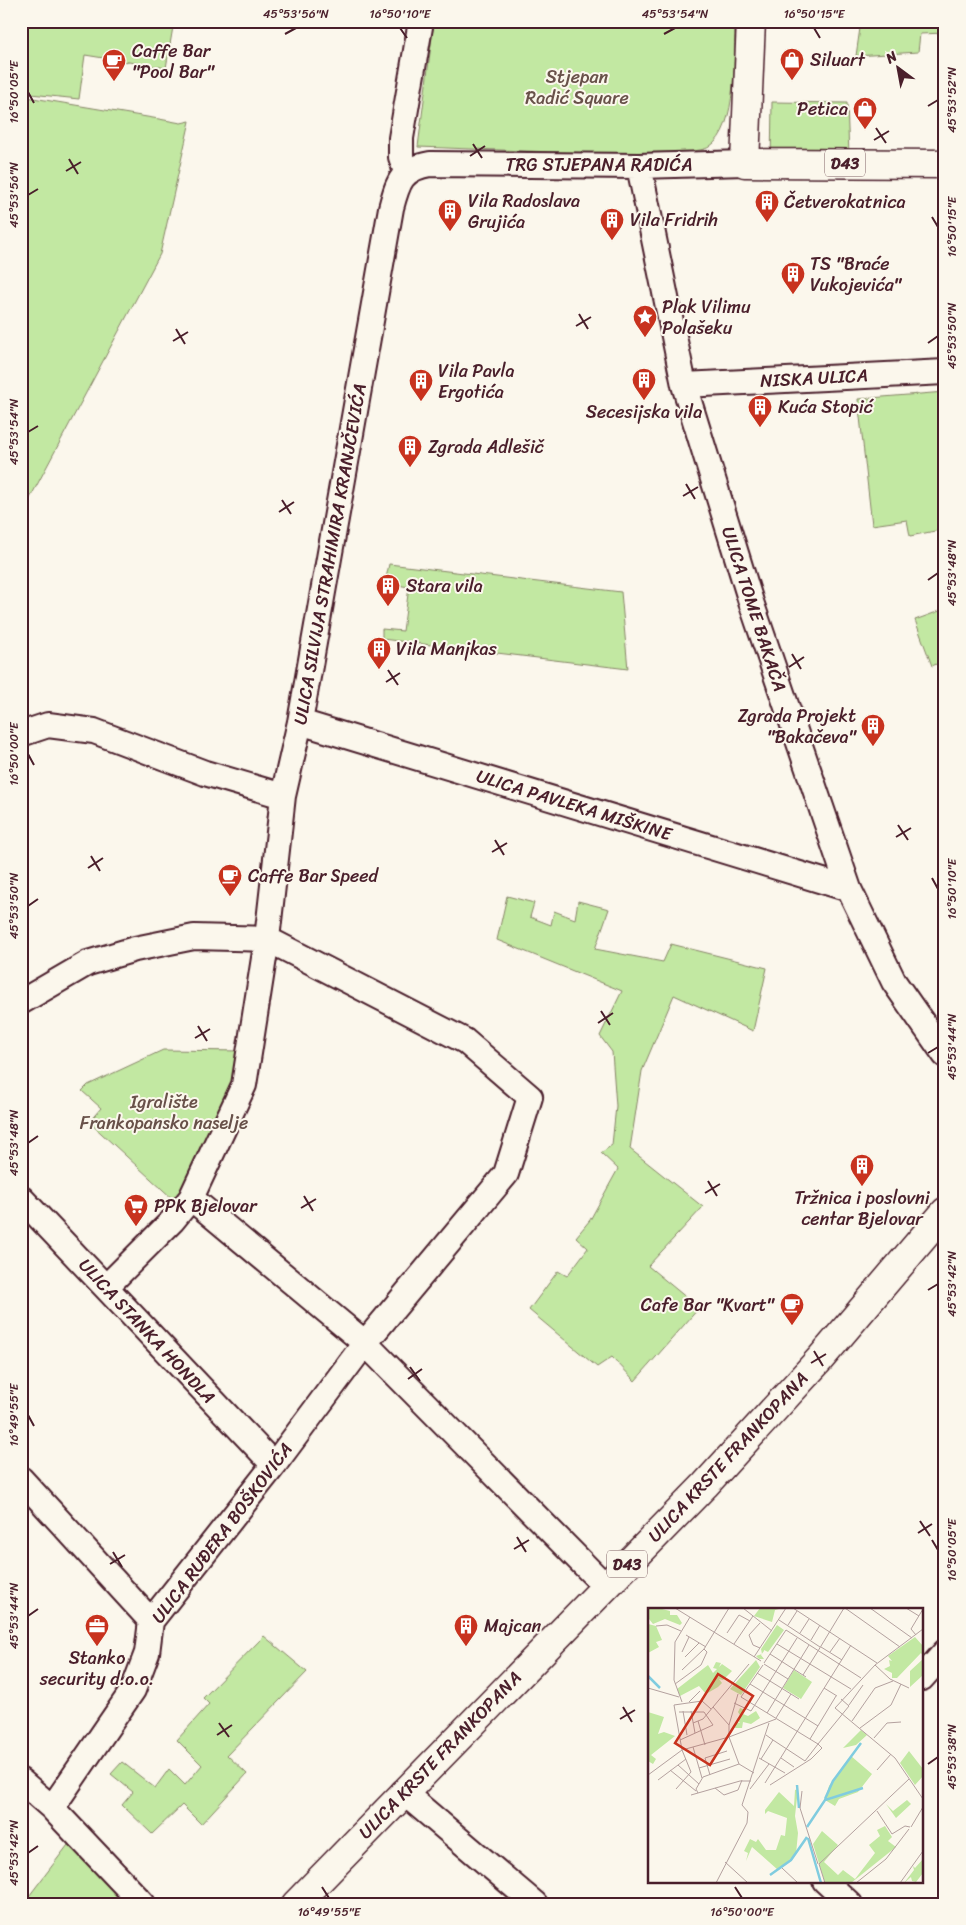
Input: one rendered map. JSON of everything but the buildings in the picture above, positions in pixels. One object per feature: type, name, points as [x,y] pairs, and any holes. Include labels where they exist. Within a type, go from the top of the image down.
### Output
[{"type":"main road","points":[[745,163],[751,21]]},
{"type":"main road","name":"D43","points":[[745,163],[945,164]]},
{"type":"main road","name":"ULICA KRSTE FRANKOPANA","points":[[296,1904],[705,1484],[820,1359],[945,1212]]},
{"type":"street","points":[[406,172],[401,157],[401,138],[421,21]]},
{"type":"street","name":"TRG STJEPANA RADIĆA","points":[[406,172],[417,166],[430,164],[639,166],[745,163]]},
{"type":"street","name":"ULICA TOME BAKAČA","points":[[639,166],[684,385],[750,602],[849,889],[894,982],[945,1056]]},
{"type":"street","name":"ULICA SILVIJA STRAHIMIRA KRANJČEVIĆA","points":[[106,1287],[173,1220],[191,1198],[244,1085],[267,939],[283,796],[300,722],[391,208],[397,186],[406,172]]},
{"type":"street","name":"NISKA ULICA","points":[[684,385],[945,372]]},
{"type":"street","name":"ULICA PAVLEKA MIŠKINE","points":[[300,722],[849,889]]},
{"type":"street","points":[[21,734],[48,725],[94,731],[205,772],[283,796]]},
{"type":"street","points":[[21,1002],[88,963],[135,950],[194,937],[267,939]]},
{"type":"street","name":"ULICA RUĐERA BOŠKOVIĆA","points":[[52,1808],[133,1690],[147,1653],[151,1621],[274,1465],[365,1343],[506,1174],[530,1097],[465,1041],[267,939]]},
{"type":"street","name":"ULICA STANKA HONDLA","points":[[21,1198],[274,1465]]},
{"type":"street","points":[[191,1198],[365,1343],[605,1586]]},
{"type":"street","points":[[21,1479],[151,1621]]},
{"type":"street","points":[[924,1676],[945,1652]]},
{"type":"street","points":[[21,1781],[52,1808],[143,1904]]},
{"type":"street","points":[[403,1792],[535,1904]]},
{"type":"street","points":[[826,1882],[850,1904]]},
{"type":"green space","points":[[21,21],[174,21],[166,68],[85,55],[79,99],[21,93]]},
{"type":"green space","name":"Stjepan Radić Square","points":[[434,21],[735,21],[734,70],[730,107],[725,124],[719,137],[709,147],[691,152],[580,153],[418,147]]},
{"type":"green space","points":[[861,21],[945,21],[945,33],[920,34],[918,52],[856,56]]},
{"type":"green space","points":[[21,96],[181,123],[190,121],[160,254],[21,515]]},
{"type":"green space","points":[[772,102],[847,103],[849,155],[771,163]]},
{"type":"green space","points":[[945,392],[945,529],[910,536],[907,520],[872,525],[858,399]]},
{"type":"green space","points":[[389,564],[621,592],[628,669],[382,639],[382,629],[403,631],[409,587],[385,583]]},
{"type":"green space","points":[[945,609],[945,660],[932,666],[915,620]]},
{"type":"green space","points":[[507,896],[534,903],[530,917],[551,925],[554,911],[575,919],[578,901],[609,909],[595,949],[663,962],[671,944],[767,968],[753,1031],[674,995],[642,1071],[630,1149],[703,1207],[648,1266],[699,1308],[635,1381],[612,1357],[597,1367],[529,1310],[558,1271],[567,1276],[588,1248],[576,1237],[590,1220],[618,1169],[601,1153],[612,1145],[616,1106],[612,1052],[600,1036],[622,991],[497,940]]},
{"type":"green space","name":"Igralište Frankopansko naselje","points":[[163,1050],[243,1051],[218,1134],[175,1201],[89,1122],[101,1108],[82,1091],[88,1085]]},
{"type":"green space","points":[[264,1636],[307,1672],[227,1755],[247,1774],[201,1824],[182,1805],[152,1834],[122,1805],[133,1792],[111,1774],[122,1762],[155,1788],[169,1769],[185,1785],[202,1765],[177,1740],[209,1704],[203,1698]]},
{"type":"green space","points":[[74,1837],[140,1904],[23,1904]]},
{"type":"place","name":"Siluart","points":[[792,81]]},
{"type":"place","name":"Caffe Bar \"Pool Bar\"","points":[[114,82]]},
{"type":"place","name":"Petica","points":[[865,130]]},
{"type":"place","name":"Četverokatnica","points":[[767,223]]},
{"type":"place","name":"Vila Radoslava Grujića","points":[[450,232]]},
{"type":"place","name":"Vila Fridrih","points":[[612,241]]},
{"type":"place","name":"TS \"Braće Vukojevića\"","points":[[793,295]]},
{"type":"place","name":"Plak Vilimu Polašeku","points":[[645,338]]},
{"type":"place","name":"Secesijska vila","points":[[644,401]]},
{"type":"place","name":"Vila Pavla Ergotića","points":[[421,402]]},
{"type":"place","name":"Kuća Stopić","points":[[760,428]]},
{"type":"place","name":"Zgrada Adlešič","points":[[410,468]]},
{"type":"place","name":"Stara vila","points":[[388,607]]},
{"type":"place","name":"Vila Manjkas","points":[[379,670]]},
{"type":"place","name":"Zgrada Projekt \"Bakačeva\"","points":[[873,747]]},
{"type":"place","name":"Caffe Bar Speed","points":[[230,897]]},
{"type":"place","name":"Tržnica i poslovni centar Bjelovar","points":[[862,1187]]},
{"type":"place","name":"PPK Bjelovar","points":[[136,1227]]},
{"type":"place","name":"Cafe Bar \"Kvart\"","points":[[792,1326]]},
{"type":"place","name":"Stanko security d.o.o.","points":[[97,1647]]},
{"type":"place","name":"Majcan","points":[[466,1647]]}]
